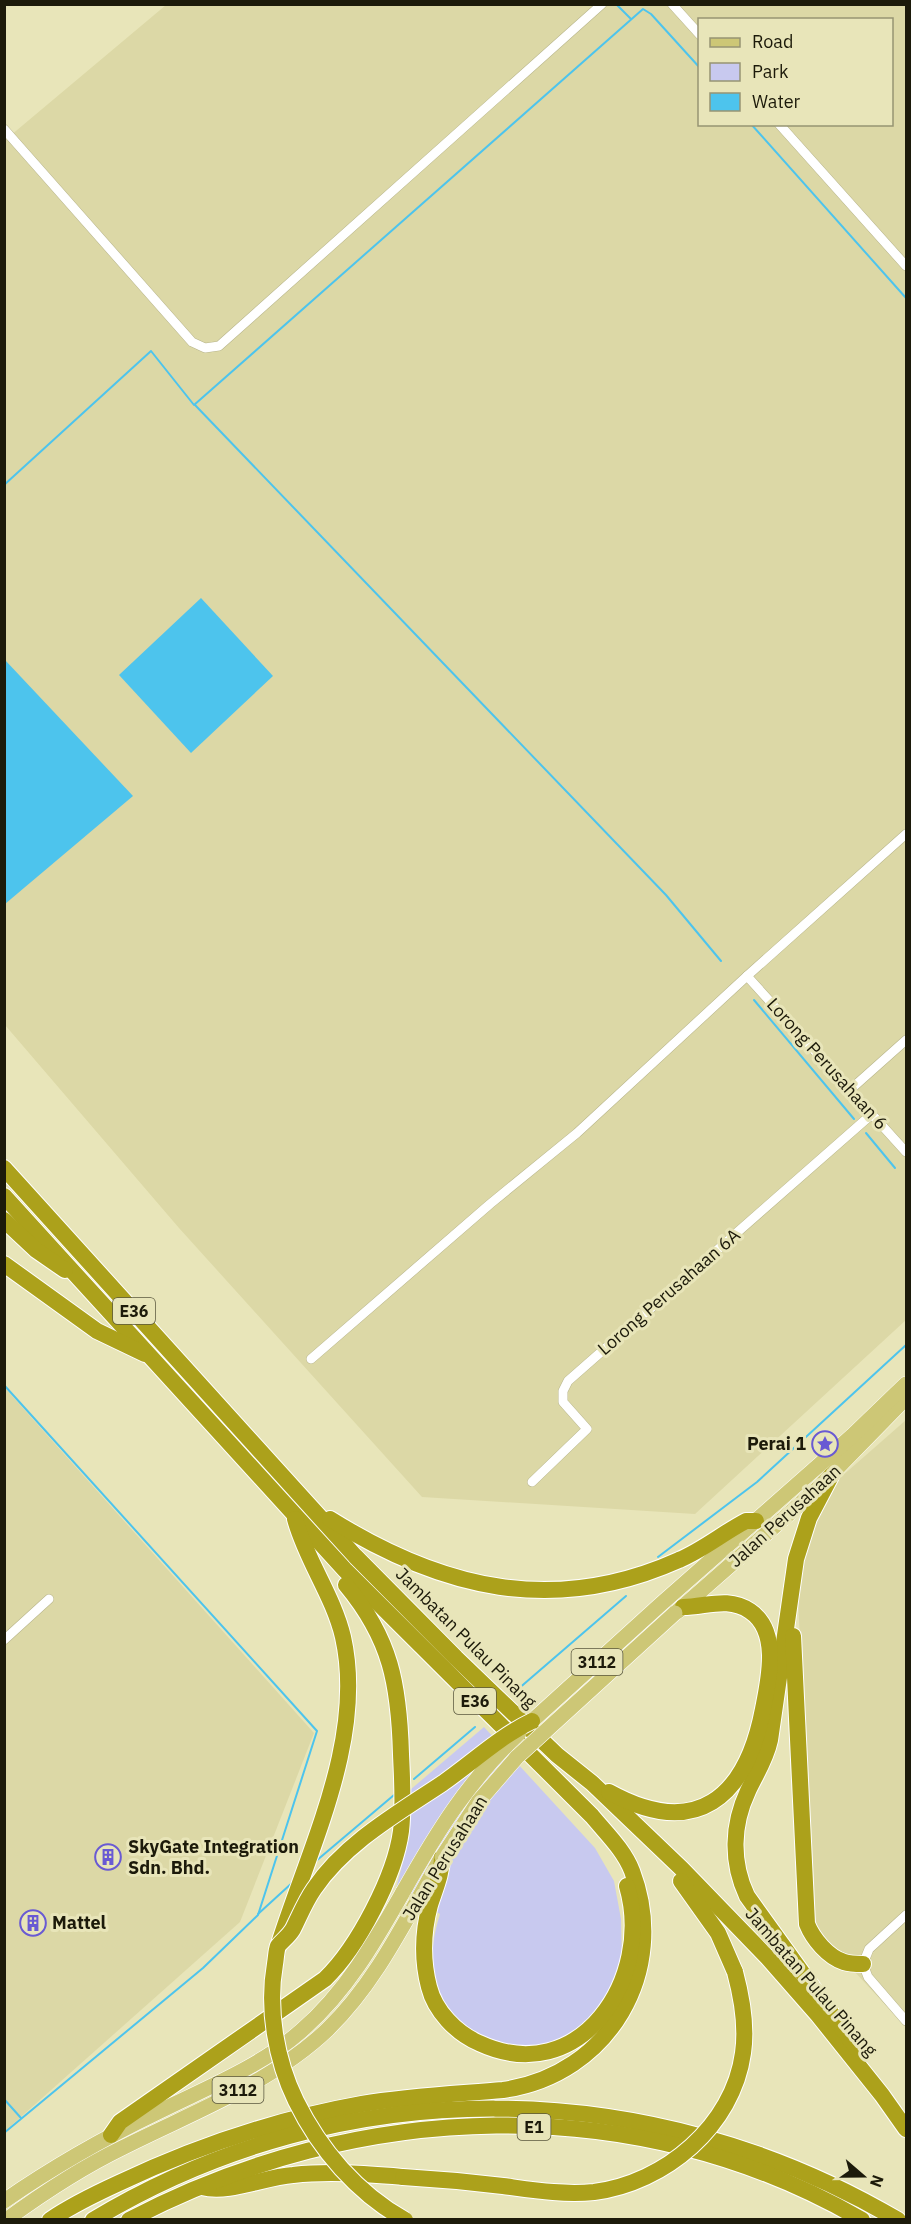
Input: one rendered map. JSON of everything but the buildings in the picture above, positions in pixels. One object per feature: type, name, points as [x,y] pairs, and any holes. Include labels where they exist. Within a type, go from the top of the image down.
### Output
[{"type":"highway","name":"Jambatan Pulau Pinang","points":[[4,1168],[311,1508],[456,1658],[557,1755],[651,1839],[768,1958],[818,2015],[906,2129]]},
{"type":"highway","name":"Jambatan Pulau Pinang","points":[[4,1196],[340,1565],[574,1797],[626,1857],[639,1893],[644,1917],[643,1957],[634,1987],[619,2017],[600,2041],[582,2057],[544,2079],[517,2088],[362,2104],[225,2139],[141,2172],[50,2220]]},
{"type":"highway","name":"Jambatan Pulau Pinang","points":[[4,1220],[36,1250],[82,1279]]},
{"type":"highway","points":[[4,1264],[97,1331],[152,1357]]},
{"type":"highway","points":[[831,1476],[814,1505],[796,1559],[770,1740],[764,1760],[745,1797],[738,1818],[735,1838],[736,1861],[743,1887],[753,1905],[844,2029],[865,2060],[882,2095]]},
{"type":"highway","points":[[311,1508],[361,1539],[410,1562],[472,1582],[535,1590],[593,1587],[640,1576],[691,1555],[746,1521],[756,1521]]},
{"type":"highway","points":[[294,1515],[300,1536],[334,1608],[348,1671],[348,1701],[341,1755],[278,1947],[272,1987],[277,2046],[293,2096],[313,2133],[341,2169],[368,2194],[405,2220]]},
{"type":"highway","points":[[111,2135],[120,2122],[325,1979],[349,1951],[383,1888],[396,1853],[402,1823],[398,1696],[386,1651],[362,1605],[342,1581],[340,1565]]},
{"type":"highway","points":[[592,1784],[641,1807],[684,1812],[704,1806],[726,1792],[736,1782],[746,1766],[758,1732],[765,1701],[769,1654],[767,1635],[755,1615],[739,1606],[718,1602],[679,1610]]},
{"type":"highway","points":[[789,1605],[792,1620],[807,1924],[810,1933],[833,1957],[846,1963],[863,1964]]},
{"type":"highway","points":[[278,1947],[290,1934],[314,1889],[331,1867],[348,1851],[367,1835],[466,1767],[513,1730],[532,1721]]},
{"type":"highway","points":[[442,1857],[441,1873],[427,1921],[424,1959],[429,1988],[437,2007],[458,2030],[483,2045],[512,2054],[545,2053],[570,2044],[597,2023],[611,2004],[624,1971],[630,1945],[631,1915],[628,1892],[609,1837]]},
{"type":"highway","points":[[198,2186],[223,2189],[291,2175],[327,2173],[403,2177],[535,2191],[581,2193],[622,2186],[665,2166],[692,2146],[721,2111],[737,2076],[743,2053],[741,2000],[735,1972],[726,1947],[711,1922],[651,1839]]},
{"type":"highway","name":"E1","points":[[93,2220],[160,2184],[251,2147],[353,2121],[438,2110],[522,2109],[579,2113],[634,2121],[724,2141],[768,2156],[824,2180],[898,2220]]},
{"type":"highway","name":"E1","points":[[129,2220],[198,2186],[279,2157],[365,2136],[440,2127],[512,2126],[596,2132],[675,2146],[761,2173],[838,2205],[862,2220]]},
{"type":"highway","points":[[70,2220],[94,2205],[145,2182],[160,2184]]},
{"type":"main road","name":"Jalan Perusahaan","points":[[4,2201],[38,2177],[111,2135],[227,2078],[271,2053],[301,2031],[338,1994],[356,1970],[431,1841],[466,1790],[488,1764],[532,1721],[906,1384]]},
{"type":"main road","name":"Jalan Perusahaan","points":[[6,2220],[80,2170],[258,2080],[300,2053],[340,2016],[363,1988],[478,1802],[517,1757],[831,1476],[906,1398]]},
{"type":"street","points":[[4,129],[192,342],[205,348],[219,346],[602,4]]},
{"type":"street","points":[[672,4],[698,34]]},
{"type":"street","points":[[781,126],[906,266]]},
{"type":"street","points":[[311,1359],[490,1204],[577,1133],[747,976],[906,834]]},
{"type":"street","name":"Lorong Perusahaan 6","points":[[747,976],[906,1152]]},
{"type":"street","points":[[851,1089],[906,1040]]},
{"type":"street","name":"Lorong Perusahaan 6A","points":[[532,1482],[587,1430],[563,1401],[563,1391],[568,1381],[872,1114]]},
{"type":"street","points":[[4,1640],[49,1599]]},
{"type":"street","points":[[906,1915],[869,1949],[863,1964],[868,1977],[906,2021]]},
{"type":"shaded area","name":"Perai 1","points":[[166,5],[906,5],[906,1320],[695,1514],[422,1497],[179,1228],[5,1025],[4,141]]},
{"type":"shaded area","points":[[4,1387],[314,1733],[240,1922],[5,2131]]},
{"type":"shaded area","points":[[906,1420],[906,2027],[814,1928],[798,1598],[807,1539],[833,1484]]},
{"type":"green space","points":[[484,1727],[595,1848],[614,1881],[621,1919],[622,1961],[595,2021],[559,2041],[534,2050],[497,2045],[469,2029],[456,2018],[446,2005],[434,1978],[433,1947],[440,1914],[396,1889],[410,1834],[410,1790]]},
{"type":"water","points":[[201,598],[273,676],[191,753],[119,675]]},
{"type":"water","points":[[5,660],[133,796],[4,904]]},
{"type":"waterway","points":[[616,4],[631,19]]},
{"type":"waterway","points":[[4,485],[151,351],[194,405],[643,9],[651,14],[698,66]]},
{"type":"waterway","points":[[753,126],[906,298]]},
{"type":"waterway","points":[[195,405],[666,895],[721,961]]},
{"type":"waterway","points":[[754,1000],[854,1119]]},
{"type":"waterway","points":[[866,1133],[895,1168]]},
{"type":"waterway","points":[[658,1557],[757,1482],[906,1345]]},
{"type":"waterway","points":[[4,1385],[317,1731],[258,1915],[203,1968],[4,2133]]},
{"type":"waterway","points":[[517,1690],[626,1596]]},
{"type":"waterway","points":[[414,1779],[475,1727]]},
{"type":"waterway","points":[[316,1861],[394,1795]]},
{"type":"waterway","points":[[258,1914],[292,1883]]},
{"type":"waterway","points":[[4,2099],[21,2118]]},
{"type":"place","name":"Perai 1","points":[[825,1444]]},
{"type":"place","name":"SkyGate Integration Sdn. Bhd.","points":[[108,1857]]},
{"type":"place","name":"Mattel","points":[[33,1923]]}]
